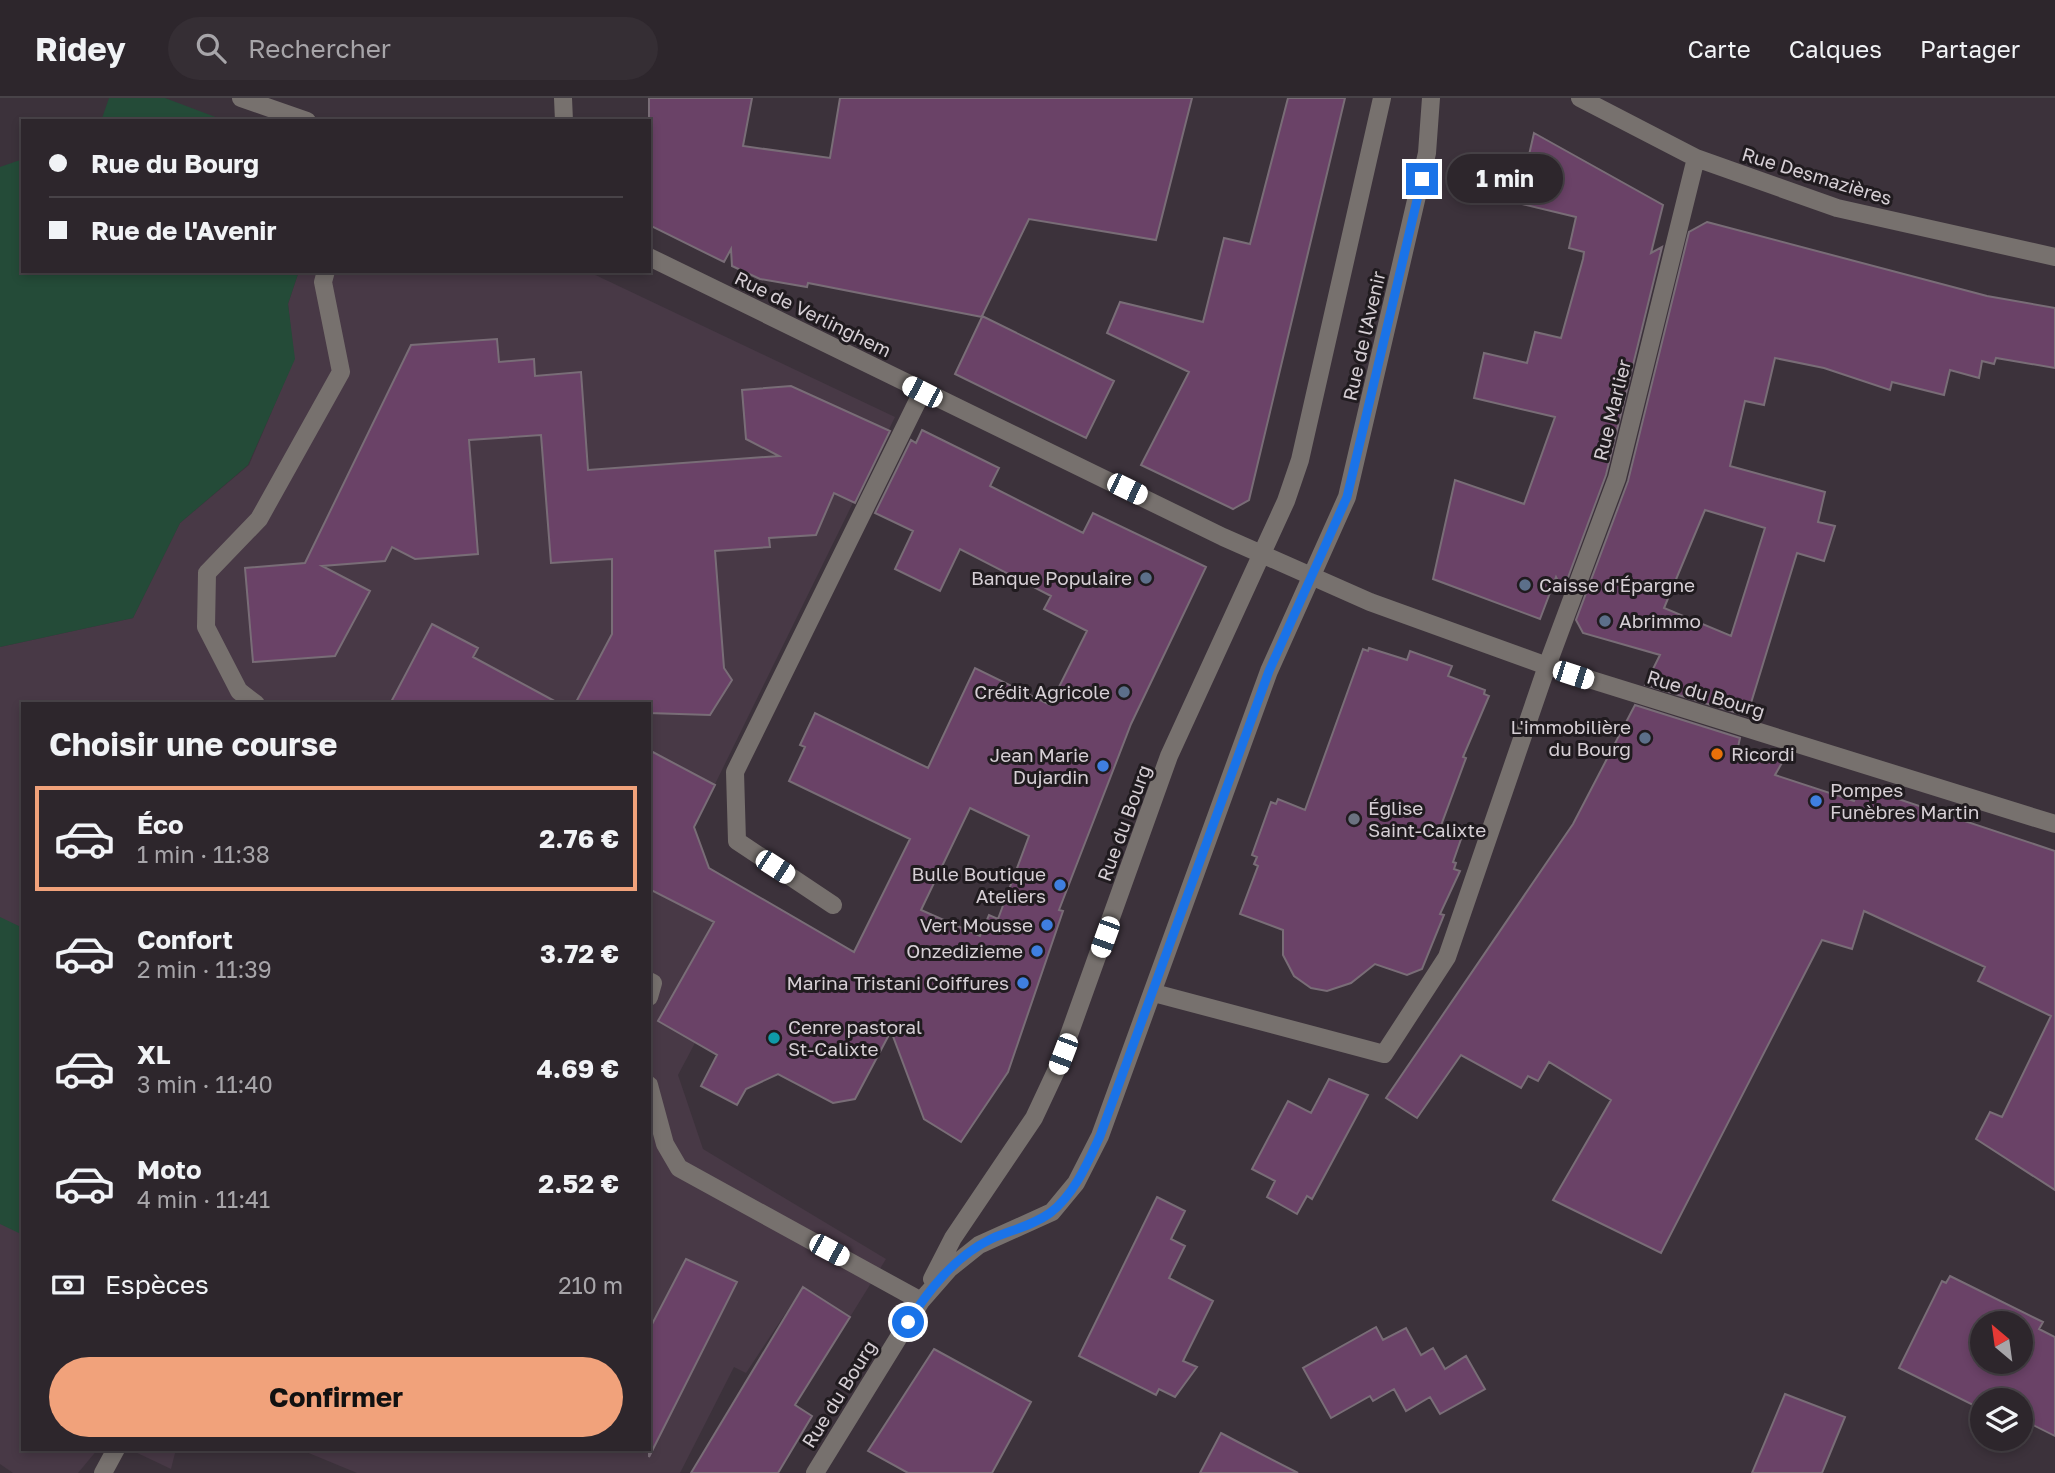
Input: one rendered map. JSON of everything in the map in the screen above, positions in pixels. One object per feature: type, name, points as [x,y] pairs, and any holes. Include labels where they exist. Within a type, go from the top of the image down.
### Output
[{"type":"street","points":[[241,98],[301,119]]},
{"type":"street","points":[[563,98],[564,119]]},
{"type":"street","name":"Rue de l'Avenir","points":[[1260,554],[1286,501],[1300,460],[1382,98]]},
{"type":"street","name":"Rue de l'Avenir","points":[[1311,576],[1352,481],[1427,153],[1431,98]]},
{"type":"street","name":"Rue Desmazières","points":[[1580,98],[1696,158],[1837,208],[2055,257]]},
{"type":"street","name":"Rue Marlier","points":[[1154,993],[1384,1054],[1447,957],[1547,667],[1617,478],[1696,158]]},
{"type":"street","name":"Rue de Verlinghem","points":[[651,258],[1260,554]]},
{"type":"street","points":[[253,702],[239,691],[206,627],[207,573],[259,519],[341,372],[323,282],[326,273]]},
{"type":"street","points":[[833,905],[737,841],[735,772],[922,392]]},
{"type":"street","name":"Rue du Bourg","points":[[815,1473],[921,1301],[953,1238],[1029,1126],[1056,1071],[1173,747],[1260,554],[1387,609],[1547,667],[2055,824]]},
{"type":"street","name":"Rue du Bourg","points":[[921,1301],[963,1257],[979,1245],[1052,1212],[1076,1183],[1100,1136],[1250,722],[1311,576]]},
{"type":"street","points":[[651,1092],[665,1144],[679,1168],[921,1301]]},
{"type":"street","points":[[103,1473],[115,1451]]},
{"type":"shaded area","points":[[298,273],[591,273],[895,417],[694,827],[695,895],[754,932],[678,1075],[703,1149],[886,1259],[850,1317],[803,1287],[746,1373],[734,1367],[680,1473],[357,1473],[304,1451],[651,1451],[651,702],[21,702],[21,1451],[96,1451],[78,1473],[13,1473],[0,1464],[0,647],[133,618],[180,523],[249,465],[294,359],[288,304]]},
{"type":"shaded area","points":[[133,1451],[176,1451],[171,1469]]},
{"type":"green space","points":[[109,98],[165,98],[221,119],[102,119]]},
{"type":"green space","points":[[21,160],[21,273],[298,273],[288,304],[295,359],[248,465],[180,523],[133,618],[0,647],[0,167]]},
{"type":"green space","points":[[0,917],[21,927],[21,1234],[0,1224]]},
{"type":"building","points":[[649,98],[752,98],[743,146],[830,158],[840,98],[1192,98],[1156,240],[1029,219],[982,316],[1114,381],[1086,438],[955,374],[982,317],[808,283],[807,287],[760,279],[732,266],[731,249],[724,262],[651,226]]},
{"type":"building","points":[[1288,98],[1345,98],[1249,500],[1233,509],[1141,465],[1189,372],[1107,333],[1120,302],[1203,322],[1224,238],[1250,244]]},
{"type":"building","points":[[1534,133],[1663,205],[1651,253],[1662,247],[1606,475],[1563,591],[1556,577],[1540,619],[1433,579],[1455,480],[1524,504],[1555,417],[1474,398],[1484,353],[1527,363],[1535,332],[1561,338],[1583,259],[1584,252],[1569,248],[1576,217],[1518,203]]},
{"type":"building","points":[[1707,222],[1987,296],[2055,308],[2055,368],[1996,358],[1994,364],[1982,361],[1979,378],[1950,370],[1944,395],[1892,382],[1890,390],[1824,368],[1775,358],[1764,405],[1745,401],[1730,466],[1825,492],[1818,522],[1835,526],[1824,561],[1797,553],[1747,716],[1645,685],[1660,655],[1583,633],[1576,620],[1628,481],[1689,232]],"holes":[[[1705,510],[1765,528],[1731,636],[1664,608]]]},
{"type":"building","points":[[497,339],[499,362],[534,359],[535,376],[581,372],[588,470],[779,456],[746,439],[742,390],[791,386],[890,431],[855,503],[834,493],[816,535],[769,538],[770,547],[715,551],[724,668],[732,680],[710,715],[651,713],[651,702],[576,702],[612,634],[612,559],[551,563],[541,435],[469,440],[478,554],[415,559],[392,547],[385,561],[322,566],[370,591],[335,656],[253,662],[245,568],[305,563],[411,345]]},
{"type":"building","points":[[922,430],[999,468],[990,486],[1083,533],[1093,513],[1206,567],[1131,724],[1059,910],[1063,911],[1008,1072],[961,1142],[924,1119],[891,1031],[855,1099],[833,1103],[778,1074],[746,1089],[737,1105],[701,1086],[717,1055],[658,1021],[714,922],[651,890],[651,751],[715,785],[694,827],[709,868],[854,952],[910,839],[789,781],[805,747],[800,745],[815,713],[928,768],[975,668],[1050,705],[1087,631],[1044,609],[1051,596],[960,549],[940,591],[895,569],[913,531],[875,513],[911,440],[916,443]],"holes":[[[970,808],[1029,836],[998,919],[989,915],[980,936],[921,910]]]},
{"type":"building","points":[[432,624],[478,648],[473,657],[556,702],[391,702]]},
{"type":"building","name":"Église Saint-Calixte","points":[[1369,648],[1407,660],[1410,651],[1452,666],[1448,676],[1485,690],[1484,694],[1489,696],[1463,757],[1466,758],[1439,831],[1461,839],[1453,862],[1456,863],[1454,869],[1460,871],[1440,914],[1444,915],[1422,969],[1407,975],[1375,964],[1351,983],[1327,991],[1311,988],[1294,976],[1283,955],[1283,930],[1240,914],[1258,866],[1254,864],[1257,857],[1252,855],[1271,802],[1276,804],[1278,799],[1305,810],[1363,649],[1368,651]]},
{"type":"building","points":[[1635,705],[1740,738],[1738,747],[1783,761],[1775,775],[1854,801],[1859,786],[2055,851],[2055,1190],[1976,1139],[1990,1112],[2002,1117],[2051,1016],[1978,981],[1985,967],[1864,911],[1852,949],[1822,940],[1661,1253],[1553,1200],[1611,1100],[1549,1062],[1538,1081],[1528,1076],[1521,1088],[1461,1055],[1417,1118],[1386,1098],[1573,824]]},
{"type":"building","points":[[1329,1079],[1368,1095],[1312,1199],[1307,1196],[1297,1214],[1267,1197],[1275,1181],[1252,1169],[1288,1101],[1311,1113]]},
{"type":"building","points":[[1157,1197],[1185,1211],[1171,1239],[1185,1246],[1169,1278],[1213,1301],[1183,1361],[1197,1367],[1175,1397],[1159,1389],[1156,1395],[1079,1356]]},
{"type":"building","points":[[686,1259],[737,1282],[649,1457],[651,1451],[651,1326]]},
{"type":"building","points":[[1950,1276],[2021,1311],[1970,1311],[1970,1374],[2034,1374],[2034,1318],[2043,1322],[2039,1329],[2055,1337],[2055,1436],[2033,1425],[2033,1388],[1970,1388],[1970,1404],[1899,1368],[1942,1281],[1946,1283]]},
{"type":"building","points":[[803,1287],[850,1317],[795,1405],[812,1416],[778,1473],[691,1473]]},
{"type":"building","points":[[1376,1327],[1383,1340],[1406,1328],[1421,1355],[1433,1348],[1445,1369],[1466,1356],[1485,1389],[1440,1414],[1430,1397],[1406,1411],[1394,1389],[1373,1401],[1370,1396],[1331,1418],[1303,1368]]},
{"type":"building","points":[[934,1349],[1031,1402],[992,1473],[908,1473],[868,1451]]},
{"type":"building","points":[[1785,1394],[1845,1417],[1822,1473],[1752,1473]]},
{"type":"building","points":[[1221,1433],[1238,1442],[1298,1473],[1200,1473]]},
{"type":"place","name":"Banque Populaire","points":[[1146,578]]},
{"type":"place","name":"Caisse d'Épargne","points":[[1525,585]]},
{"type":"place","name":"Abrimmo","points":[[1605,621]]},
{"type":"place","name":"Crédit Agricole","points":[[1124,692]]},
{"type":"place","name":"L'immobilière du Bourg","points":[[1645,738]]},
{"type":"place","name":"Ricordi","points":[[1717,754]]},
{"type":"place","name":"Jean Marie Dujardin","points":[[1103,766]]},
{"type":"place","name":"Pompes Funèbres Martin","points":[[1816,801]]},
{"type":"place","name":"Église Saint-Calixte","points":[[1354,819]]},
{"type":"place","name":"Bulle Boutique Ateliers","points":[[1060,885]]},
{"type":"place","name":"Vert Mousse","points":[[1047,925]]},
{"type":"place","name":"Onzedizieme","points":[[1037,951]]},
{"type":"place","name":"Marina Tristani Coiffures","points":[[1023,983]]},
{"type":"place","name":"Cenre pastoral St-Calixte","points":[[774,1038]]},
{"type":"route","points":[[908,1322],[921,1301],[963,1257],[979,1245],[1052,1212],[1076,1183],[1100,1136],[1269,671],[1298,601],[1347,497],[1422,179]]}]
